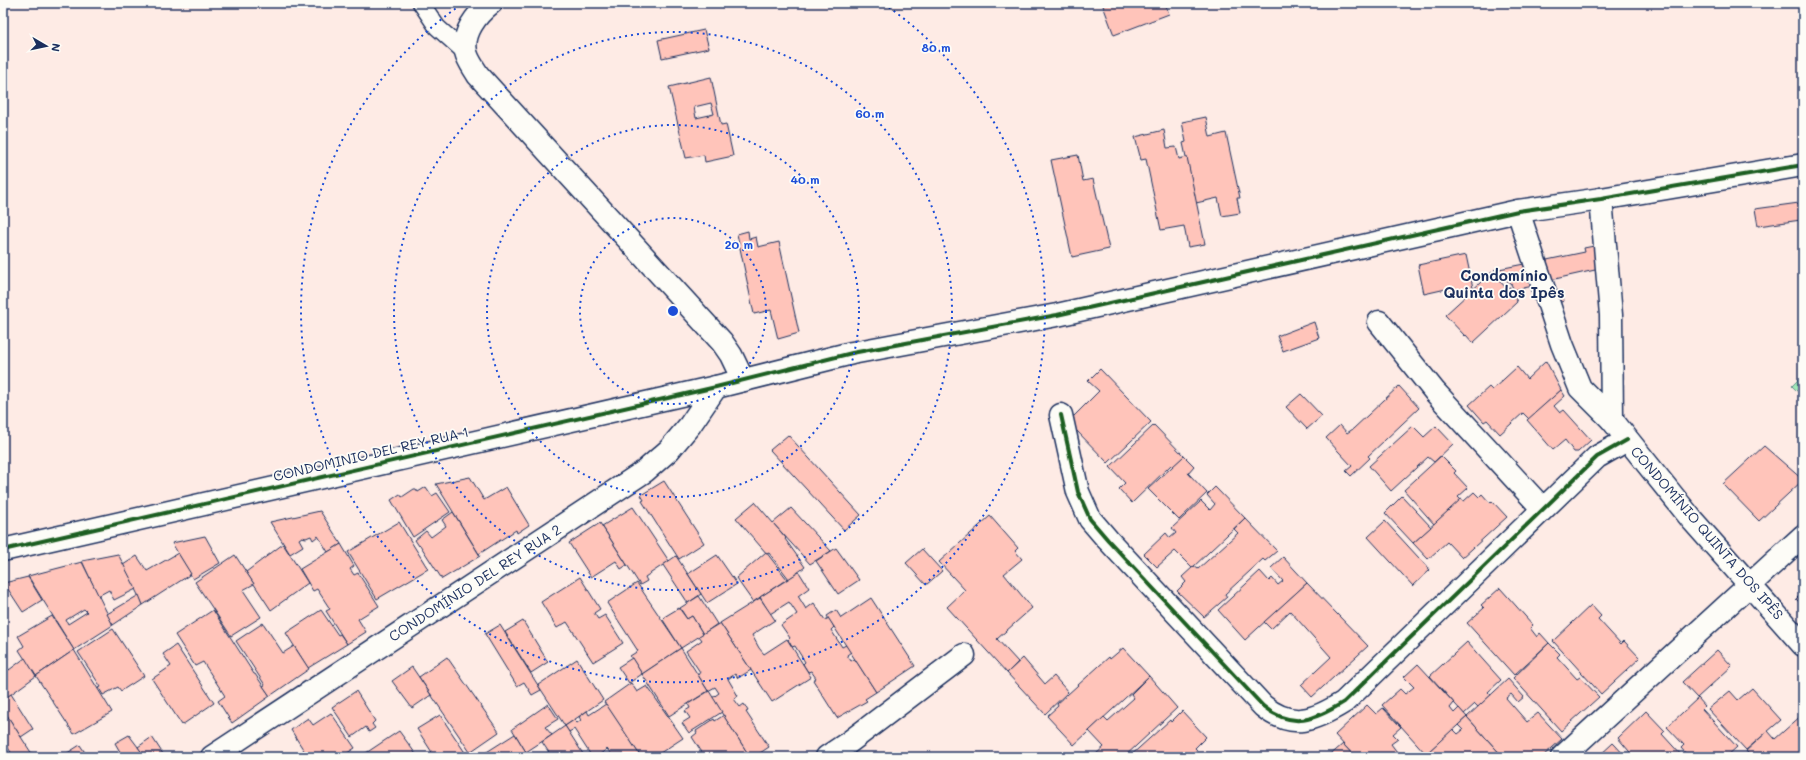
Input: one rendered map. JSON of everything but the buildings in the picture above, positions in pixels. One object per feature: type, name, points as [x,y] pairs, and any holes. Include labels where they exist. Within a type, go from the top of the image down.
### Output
[{"type":"street","points":[[490,3],[471,24],[466,40],[466,53],[478,75],[722,342],[731,355],[743,380]]},
{"type":"street","name":"CONDOMINIO DEL REY RUA 1","points":[[3,550],[716,387],[852,353],[1057,315],[1518,211],[1601,199],[1803,165]]},
{"type":"street","points":[[1601,199],[1611,315],[1612,420]]},
{"type":"street","name":"CONDOMÍNIO QUINTA DOS IPÊS","points":[[1518,211],[1562,344],[1580,388],[1612,420],[1693,521],[1803,645]]},
{"type":"street","points":[[1379,322],[1435,392],[1542,508]]},
{"type":"street","name":"CONDOMÍNIO DEL REY RUA 2","points":[[212,757],[645,471],[669,450],[690,426],[716,387]]},
{"type":"street","points":[[1061,415],[1078,492],[1090,518],[1108,540],[1263,706],[1273,714],[1285,720],[1307,719],[1322,715],[1344,702],[1542,508],[1597,457],[1627,440]]},
{"type":"street","points":[[1562,757],[1803,536]]},
{"type":"street","points":[[827,757],[853,750],[964,655]]},
{"type":"lane","points":[[421,3],[437,27],[466,53]]},
{"type":"green space","points":[[1803,375],[1803,397],[1792,386]]},
{"type":"cycle path","points":[[3,550],[716,387],[852,353],[1057,315],[1518,211],[1601,199],[1803,165]]},
{"type":"cycle path","points":[[1061,415],[1078,492],[1090,519],[1263,706],[1284,718],[1294,720],[1313,718],[1344,702],[1597,457],[1627,440]]},
{"type":"district","name":"Condomínio Quinta dos Ipês","points":[[1504,284]]}]
